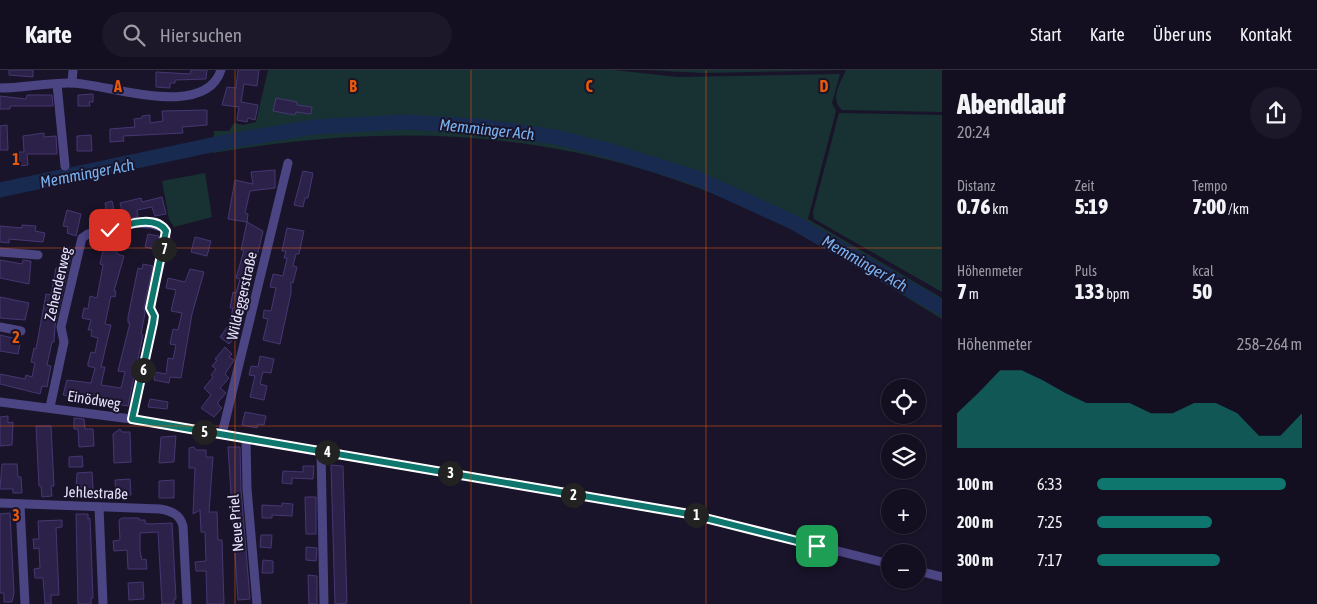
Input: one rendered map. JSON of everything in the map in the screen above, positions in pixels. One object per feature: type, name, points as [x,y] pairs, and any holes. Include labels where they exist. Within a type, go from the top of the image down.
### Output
[{"type":"street","points":[[72,83],[73,70]]},
{"type":"street","points":[[0,88],[72,83],[177,97],[208,90],[214,85],[221,70]]},
{"type":"street","points":[[58,84],[65,166]]},
{"type":"street","name":"Wildeggerstraße","points":[[222,434],[288,163]]},
{"type":"street","name":"Zehenderweg","points":[[50,407],[64,345],[62,322],[82,238],[88,234],[144,222],[164,228],[166,238],[150,308],[154,316],[153,323],[132,419]]},
{"type":"street","points":[[0,252],[38,255]]},
{"type":"street","points":[[0,328],[21,331]]},
{"type":"street","name":"Einödweg","points":[[0,402],[132,419],[702,516],[881,562]]},
{"type":"street","name":"Neue Priel","points":[[246,439],[247,489],[257,604]]},
{"type":"street","points":[[321,451],[324,604]]},
{"type":"street","name":"Jehlestraße","points":[[0,503],[168,510],[179,517],[184,526],[187,604]]},
{"type":"street","points":[[20,504],[25,604]]},
{"type":"street","points":[[99,507],[103,604]]},
{"type":"street","points":[[926,573],[942,577]]},
{"type":"green space","points":[[268,70],[614,70],[677,77],[840,74],[832,103],[836,111],[808,219],[942,298],[942,319],[841,257],[779,223],[709,192],[640,168],[571,151],[502,141],[432,136],[361,137],[288,142],[213,153],[214,131],[229,131],[234,123],[243,125],[256,122]]},
{"type":"green space","points":[[645,70],[841,70],[704,73]]},
{"type":"green space","points":[[846,70],[942,70],[942,112],[842,110],[838,106],[836,96]]},
{"type":"green space","points":[[839,113],[942,115],[942,292],[814,219],[813,212]]},
{"type":"green space","points":[[205,173],[212,217],[174,227],[169,219],[162,181]]},
{"type":"building","points":[[9,70],[33,70],[33,77],[9,75]]},
{"type":"building","points":[[191,70],[207,70],[206,79],[175,80],[175,83],[170,83],[170,88],[156,87],[156,72],[190,74]]},
{"type":"building","points":[[238,70],[259,70],[257,86],[244,84],[241,102],[258,105],[255,120],[248,118],[247,122],[237,120],[239,107],[222,105],[227,87],[236,88]]},
{"type":"building","points":[[93,94],[93,102],[89,102],[90,106],[78,106],[78,95]]},
{"type":"building","points":[[27,95],[52,95],[53,106],[10,106],[10,109],[0,109],[0,96],[26,99]]},
{"type":"building","points":[[276,98],[297,102],[297,105],[312,107],[311,114],[296,112],[295,115],[273,111]]},
{"type":"building","points":[[207,110],[207,125],[182,127],[183,133],[123,136],[124,141],[110,142],[110,129],[135,127],[134,119],[142,118],[142,116],[150,115],[150,123],[163,121],[162,111]]},
{"type":"building","points":[[7,125],[8,150],[0,150],[0,126]]},
{"type":"building","points":[[44,133],[44,137],[56,136],[57,154],[27,154],[28,165],[20,166],[19,152],[24,152],[23,136]]},
{"type":"building","points":[[91,135],[92,151],[77,151],[77,136]]},
{"type":"building","points":[[275,170],[275,188],[250,191],[245,213],[248,214],[247,222],[228,219],[235,180],[253,184],[251,172]]},
{"type":"building","points":[[303,171],[313,173],[308,198],[305,198],[303,207],[294,205]]},
{"type":"building","points":[[162,197],[166,214],[155,216],[152,207],[137,210],[138,217],[124,219],[120,203],[141,198],[142,202]]},
{"type":"building","points":[[112,201],[114,210],[108,211],[110,222],[97,225],[94,212],[106,209],[105,203]]},
{"type":"building","points":[[67,210],[81,214],[76,236],[67,233],[68,227],[63,226]]},
{"type":"building","points":[[247,222],[263,231],[244,313],[240,312],[238,322],[230,320],[233,308],[230,308],[233,292],[236,293],[240,279],[236,278],[244,250],[241,250]]},
{"type":"building","points":[[22,225],[36,226],[35,231],[45,233],[43,242],[9,239],[9,243],[0,242],[0,226],[22,228]]},
{"type":"building","points":[[287,228],[304,231],[299,254],[296,254],[293,266],[297,267],[293,283],[291,282],[291,293],[280,344],[263,340],[268,319],[263,318],[264,310],[271,311],[276,288],[270,287],[273,274],[283,276],[287,258],[284,258],[286,251],[282,251]]},
{"type":"building","points":[[148,234],[159,236],[157,250],[145,247]]},
{"type":"building","points":[[195,237],[211,241],[207,256],[191,252]]},
{"type":"building","points":[[104,247],[117,250],[117,254],[124,256],[114,291],[116,291],[115,297],[111,296],[105,324],[111,325],[101,367],[105,367],[101,385],[121,388],[125,372],[118,371],[130,323],[128,323],[128,317],[138,268],[142,269],[143,264],[153,266],[144,307],[145,313],[141,334],[143,335],[128,406],[63,395],[67,380],[91,383],[95,368],[88,366],[88,363],[91,352],[95,353],[98,338],[91,336],[92,330],[88,330],[91,320],[82,318],[84,308],[88,309],[90,296],[97,298],[103,265],[100,264]]},
{"type":"building","points":[[61,255],[71,257],[55,326],[54,342],[52,342],[47,365],[51,366],[47,387],[42,386],[40,394],[0,384],[0,374],[25,379],[26,375],[32,377],[35,363],[31,362],[34,348],[36,349],[46,294],[51,295],[56,268],[58,268]]},
{"type":"building","points":[[0,260],[22,264],[23,260],[31,261],[29,284],[0,278]]},
{"type":"building","points":[[190,269],[204,272],[192,314],[181,378],[170,377],[169,383],[154,380],[155,372],[166,374],[168,358],[173,359],[176,345],[170,344],[173,329],[178,330],[182,313],[171,311],[176,290],[166,288],[168,278],[185,282]]},
{"type":"building","points":[[0,297],[29,303],[25,320],[0,318]]},
{"type":"building","points":[[228,326],[238,334],[229,344],[220,337]]},
{"type":"building","points":[[0,335],[13,338],[13,343],[20,344],[18,354],[0,351]]},
{"type":"building","points":[[225,347],[232,354],[229,357],[234,360],[225,374],[229,378],[220,388],[226,393],[218,402],[222,408],[214,417],[201,408],[211,395],[204,388],[213,377],[211,375],[216,369],[212,366],[217,360],[215,359]]},
{"type":"building","points":[[260,356],[274,359],[271,373],[263,372],[260,384],[267,386],[264,400],[250,397],[255,376],[249,375],[251,366],[258,367]]},
{"type":"building","points":[[150,399],[168,402],[167,409],[148,407]]},
{"type":"building","points":[[245,412],[266,416],[264,425],[258,424],[257,428],[242,425]]},
{"type":"building","points":[[8,416],[8,423],[13,422],[12,445],[0,446],[0,417]]},
{"type":"building","points":[[74,418],[84,419],[85,429],[93,429],[94,446],[79,447],[78,429],[74,429]]},
{"type":"building","points":[[36,426],[51,426],[54,486],[51,486],[52,496],[42,497],[41,486],[39,486]]},
{"type":"building","points":[[120,429],[122,432],[130,432],[131,462],[114,463],[113,434]]},
{"type":"building","points":[[176,436],[174,462],[159,463],[161,437]]},
{"type":"building","points":[[194,447],[196,450],[206,450],[206,457],[213,457],[209,512],[217,512],[218,540],[222,540],[224,604],[207,604],[206,571],[196,571],[195,562],[206,561],[205,532],[201,532],[200,510],[193,514],[195,468],[189,468],[189,448]]},
{"type":"building","points":[[228,447],[240,447],[241,489],[250,599],[238,600]]},
{"type":"building","points":[[82,456],[83,467],[69,467],[69,457]]},
{"type":"building","points":[[2,464],[17,464],[18,477],[21,477],[22,493],[13,493],[13,489],[0,489]]},
{"type":"building","points":[[331,465],[343,466],[347,603],[335,604]]},
{"type":"building","points":[[303,466],[314,466],[313,479],[292,478],[292,484],[282,483],[283,471],[303,472]]},
{"type":"building","points":[[92,472],[93,489],[76,490],[77,473]]},
{"type":"building","points":[[130,479],[131,495],[116,495],[115,480]]},
{"type":"building","points":[[174,480],[174,498],[159,498],[159,481]]},
{"type":"building","points":[[305,497],[316,497],[316,534],[306,534]]},
{"type":"building","points":[[282,503],[293,504],[292,516],[272,515],[272,518],[262,518],[262,505],[282,506]]},
{"type":"building","points":[[10,513],[14,593],[12,602],[4,602],[4,593],[0,593],[0,514]]},
{"type":"building","points":[[76,514],[88,514],[88,519],[90,518],[93,598],[91,598],[91,604],[78,604]]},
{"type":"building","points":[[122,518],[139,518],[139,520],[145,520],[145,523],[150,524],[172,523],[176,599],[174,599],[174,604],[162,604],[158,532],[140,533],[140,551],[142,560],[146,559],[147,569],[128,569],[127,550],[114,551],[113,541],[120,540],[119,520]]},
{"type":"building","points":[[62,520],[62,527],[56,528],[59,595],[51,595],[51,604],[45,604],[43,578],[35,578],[34,569],[40,568],[39,548],[34,549],[33,539],[39,539],[38,521]]},
{"type":"building","points":[[261,535],[272,535],[271,548],[260,547]]},
{"type":"building","points":[[306,547],[317,548],[316,561],[306,560]]},
{"type":"building","points":[[263,560],[273,561],[273,573],[262,573]]},
{"type":"building","points":[[308,575],[317,576],[317,604],[309,604]]},
{"type":"building","points":[[143,582],[144,599],[129,600],[128,583]]},
{"type":"waterway","name":"Memminger Ach","points":[[0,190],[235,140],[314,127],[403,122],[478,126],[555,137],[607,150],[694,177],[793,222],[942,308]]},
{"type":"route","points":[[110,230],[144,222],[157,225],[166,231],[150,308],[154,316],[153,323],[132,419],[689,514],[817,546]]}]
